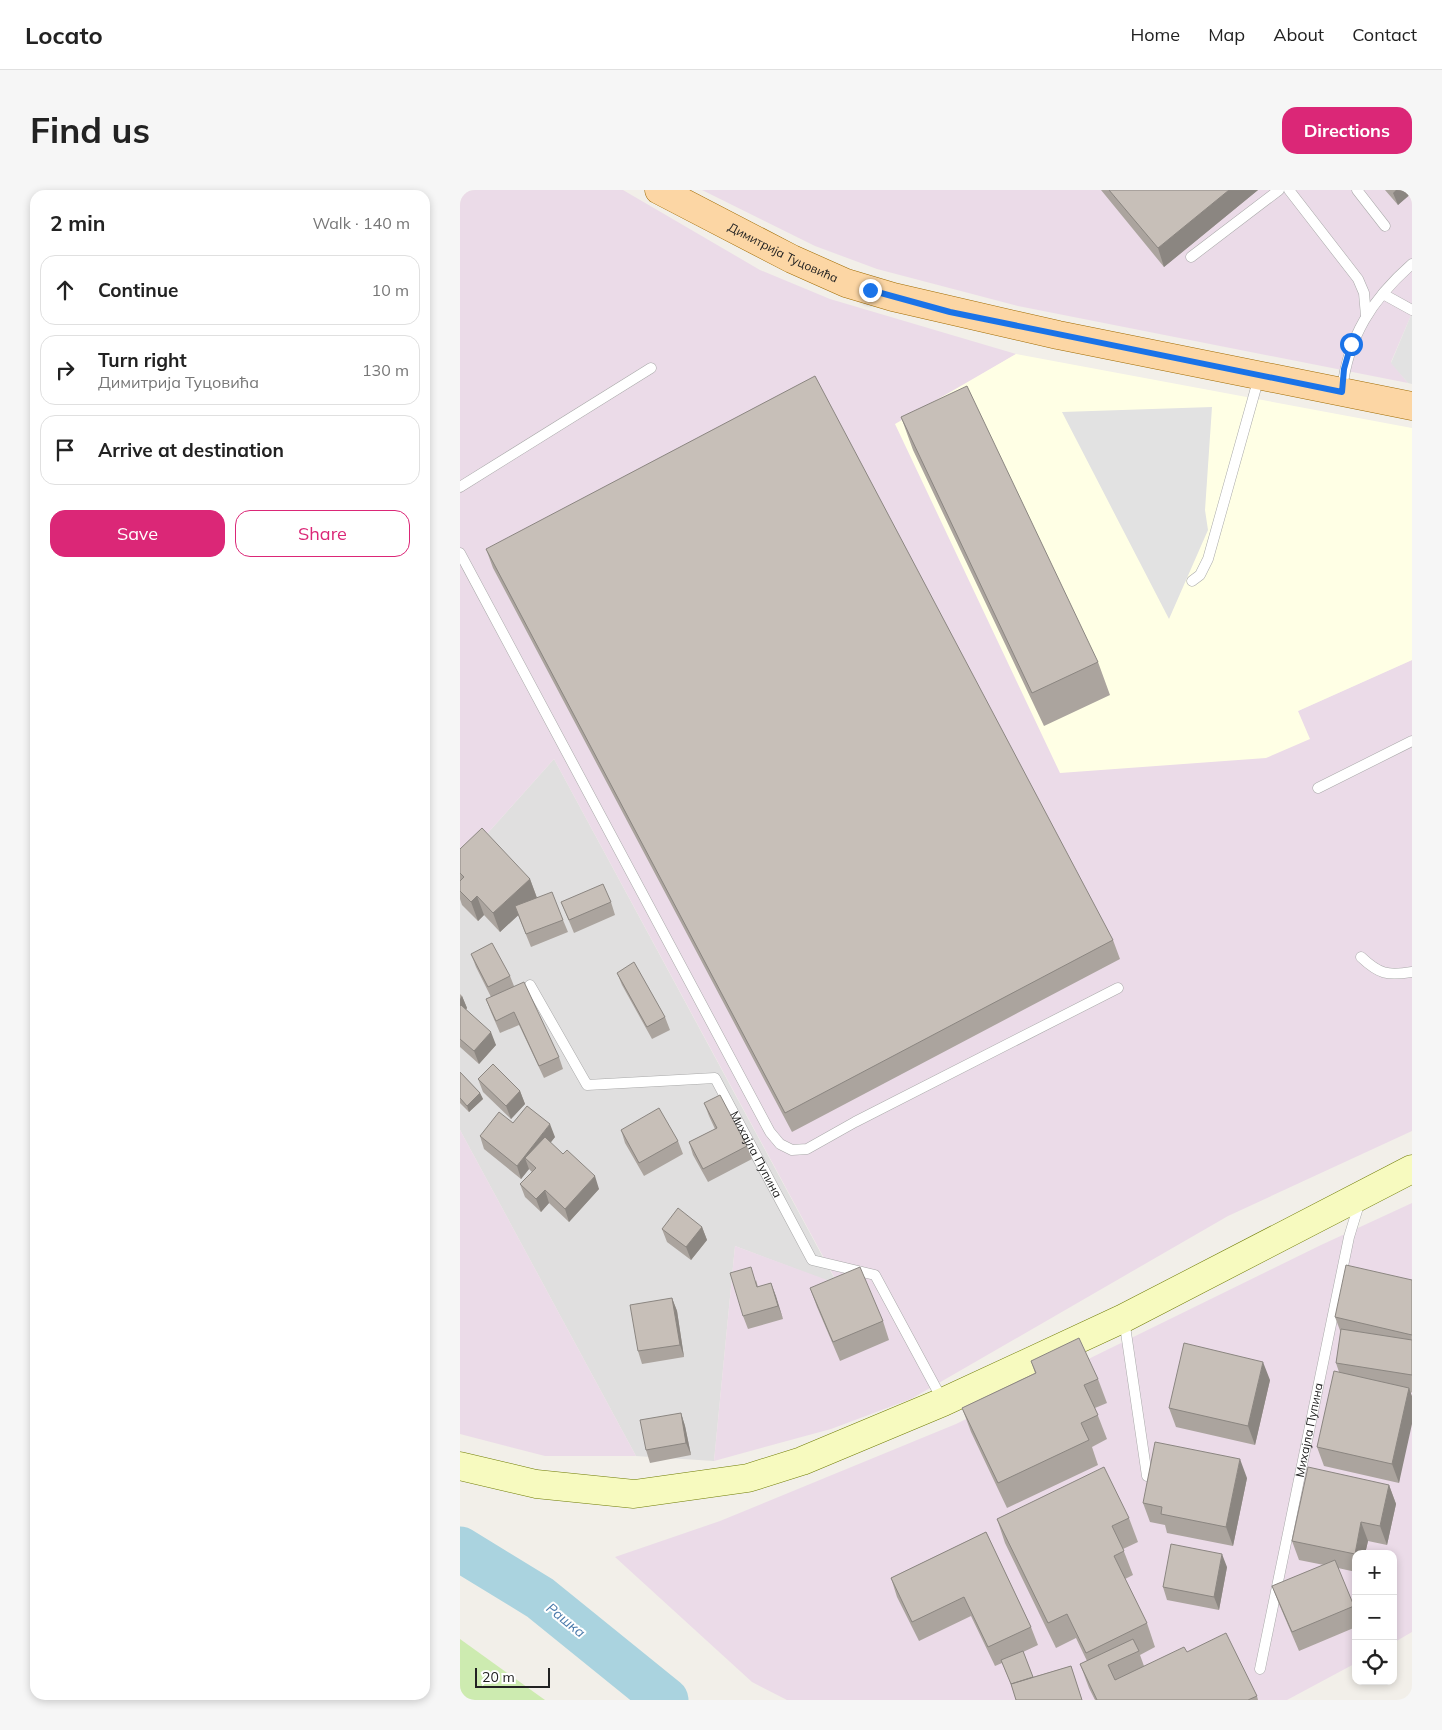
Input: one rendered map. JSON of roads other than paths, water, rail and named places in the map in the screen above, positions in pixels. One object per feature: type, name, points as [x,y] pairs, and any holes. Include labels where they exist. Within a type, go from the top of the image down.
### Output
[{"type":"main road","name":"Димитрија Туцовића","points":[[659,190],[792,259],[846,283],[950,312],[1412,406]]},
{"type":"street","points":[[460,1466],[536,1484],[634,1494],[748,1478],[802,1461],[943,1402],[1124,1318],[1362,1193],[1412,1169]]},
{"type":"lane","points":[[1191,257],[1278,190]]},
{"type":"lane","points":[[1289,190],[1358,279],[1364,293],[1366,316]]},
{"type":"lane","points":[[1357,190],[1385,226]]},
{"type":"lane","points":[[1342,392],[1344,369],[1351,344],[1366,316],[1383,294],[1412,264]]},
{"type":"lane","points":[[1383,294],[1412,310]]},
{"type":"lane","points":[[460,487],[651,368]]},
{"type":"lane","points":[[1192,581],[1200,575],[1208,559],[1259,376]]},
{"type":"lane","points":[[460,553],[765,1123],[780,1144],[792,1150],[807,1149],[855,1122],[1118,988]]},
{"type":"lane","points":[[1318,788],[1412,741]]},
{"type":"lane","points":[[1361,957],[1375,970],[1394,975],[1412,972]]},
{"type":"lane","name":"Михајла Пупина","points":[[530,985],[587,1084],[715,1078],[812,1260],[876,1275],[943,1402]]},
{"type":"lane","name":"Михајла Пупина","points":[[1260,1669],[1349,1237],[1362,1193]]},
{"type":"lane","points":[[1124,1318],[1147,1476]]},
{"type":"waterway","name":"Рашка","points":[[460,1549],[540,1598],[666,1700]]}]
